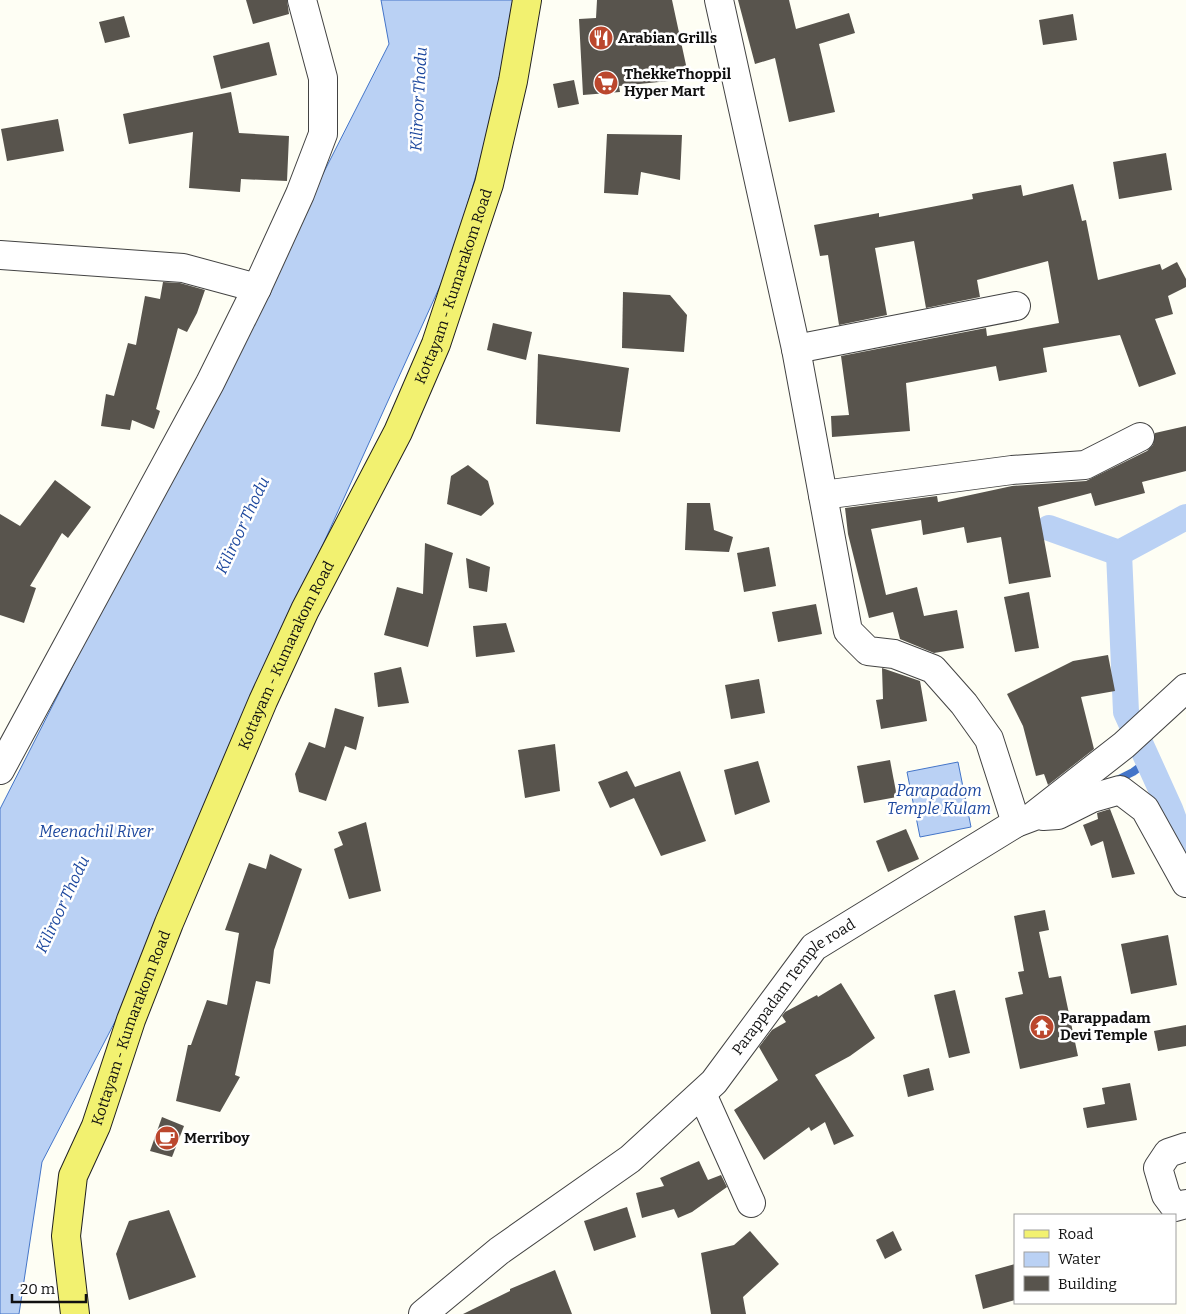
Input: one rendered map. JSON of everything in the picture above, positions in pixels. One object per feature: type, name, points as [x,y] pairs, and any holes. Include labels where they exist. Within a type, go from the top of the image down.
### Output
[{"type":"main road","name":"Kottayam - Kumarakom Road","points":[[75,1314],[66,1236],[74,1176],[96,1126],[131,1020],[166,932],[263,701],[305,610],[398,432],[436,344],[489,184],[513,81],[527,0]]},
{"type":"street","points":[[0,770],[206,391],[257,288],[300,194],[323,134],[323,78],[302,0]]},
{"type":"street","points":[[719,0],[796,349],[848,631],[868,651],[894,654],[933,669],[958,697],[989,739],[1024,820],[1058,815],[1092,798],[1120,790],[1145,809],[1186,883]]},
{"type":"street","points":[[0,255],[183,268],[257,288]]},
{"type":"street","points":[[796,349],[1016,306]]},
{"type":"street","points":[[823,495],[994,472],[1085,465],[1140,437]]},
{"type":"street","name":"Parappadam Temple road","points":[[423,1314],[499,1251],[630,1159],[702,1094],[714,1082],[814,947],[1024,820],[1124,745],[1186,688]]},
{"type":"street","points":[[702,1094],[751,1204]]},
{"type":"street","points":[[1186,1148],[1168,1153],[1158,1168],[1166,1195],[1175,1207],[1186,1204]]},
{"type":"water","name":"Meenachil River","points":[[381,0],[514,0],[495,110],[450,264],[286,626],[132,989],[42,1162],[19,1314],[0,1314],[0,809],[389,44]]},
{"type":"water","name":"Parapadom Temple Kulam","points":[[958,762],[971,827],[920,837],[907,772]]},
{"type":"building","points":[[246,0],[287,0],[289,14],[253,24]]},
{"type":"building","points":[[597,0],[672,0],[689,79],[619,86],[620,92],[583,95],[579,19],[596,18]]},
{"type":"building","points":[[738,0],[789,0],[796,29],[849,13],[855,33],[819,44],[835,112],[789,122],[775,58],[755,64]]},
{"type":"building","points":[[1073,14],[1077,40],[1043,45],[1039,20]]},
{"type":"building","points":[[124,16],[130,37],[105,43],[99,22]]},
{"type":"building","points":[[269,42],[277,75],[221,89],[213,56]]},
{"type":"building","points":[[574,80],[579,104],[558,108],[553,84]]},
{"type":"building","points":[[231,92],[239,133],[289,136],[287,181],[241,179],[240,192],[189,188],[193,132],[129,144],[123,114]]},
{"type":"building","points":[[58,119],[64,151],[7,161],[1,129]]},
{"type":"building","points":[[607,134],[682,135],[680,180],[641,172],[638,195],[604,193]]},
{"type":"building","points":[[1166,153],[1172,190],[1119,199],[1113,162]]},
{"type":"building","points":[[1073,184],[1082,221],[1086,220],[1098,280],[1160,264],[1162,270],[1177,262],[1186,279],[1186,287],[1168,296],[1173,314],[1155,319],[1176,374],[1139,387],[1120,335],[1043,348],[1047,372],[999,381],[996,366],[906,383],[910,431],[832,437],[831,416],[849,415],[841,356],[986,328],[987,336],[1059,323],[1048,261],[977,280],[980,297],[926,308],[914,241],[875,248],[887,315],[839,325],[828,255],[820,256],[814,225],[879,213],[879,217],[973,199],[972,194],[1021,185],[1023,196]]},
{"type":"building","points":[[163,282],[180,283],[205,290],[197,313],[187,332],[178,328],[156,409],[160,411],[154,429],[132,420],[130,430],[101,426],[106,394],[114,396],[128,343],[136,345],[145,296],[160,299]]},
{"type":"building","points":[[623,292],[670,295],[687,315],[684,352],[622,348]]},
{"type":"building","points":[[493,323],[532,332],[526,360],[487,350]]},
{"type":"building","points":[[538,354],[629,368],[620,432],[536,424]]},
{"type":"building","points":[[1186,426],[1186,471],[1142,482],[1145,493],[1095,506],[1091,493],[1038,507],[1051,577],[1009,584],[1001,537],[967,543],[964,527],[923,535],[921,520],[871,529],[886,595],[917,587],[924,616],[957,610],[964,648],[934,653],[900,639],[893,612],[869,618],[848,534],[845,508],[937,496],[938,502],[1012,486],[1086,481],[1147,451],[1153,445],[1155,433]]},
{"type":"building","points":[[468,465],[488,481],[494,504],[481,516],[447,504],[451,476]]},
{"type":"building","points":[[55,480],[91,507],[68,538],[62,533],[30,586],[36,588],[24,623],[0,615],[0,514],[20,526]]},
{"type":"building","points":[[687,503],[710,503],[714,530],[733,537],[729,552],[685,550]]},
{"type":"building","points":[[425,543],[453,553],[428,647],[384,635],[397,587],[423,594]]},
{"type":"building","points":[[769,547],[776,586],[744,592],[737,553]]},
{"type":"building","points":[[466,558],[490,567],[487,592],[469,588]]},
{"type":"building","points":[[1029,592],[1039,648],[1015,652],[1004,597]]},
{"type":"building","points":[[816,604],[822,634],[778,642],[772,612]]},
{"type":"building","points":[[506,623],[515,652],[476,657],[473,626]]},
{"type":"building","points":[[1108,655],[1115,691],[1081,697],[1094,749],[1048,785],[1044,774],[1036,776],[1023,726],[1007,694],[1073,661]]},
{"type":"building","points":[[401,667],[409,703],[378,707],[374,673]]},
{"type":"building","points":[[882,668],[920,681],[927,721],[881,729],[876,700],[883,699]]},
{"type":"building","points":[[759,679],[765,713],[731,719],[725,685]]},
{"type":"building","points":[[335,708],[364,717],[356,750],[345,746],[326,801],[299,792],[295,774],[309,742],[325,748]]},
{"type":"building","points":[[555,744],[560,791],[525,798],[518,750]]},
{"type":"building","points":[[890,760],[897,797],[864,803],[857,766]]},
{"type":"building","points":[[758,761],[770,802],[735,815],[724,770]]},
{"type":"building","points":[[627,771],[635,787],[680,771],[706,841],[661,856],[634,798],[610,808],[598,782]]},
{"type":"building","points":[[1110,809],[1135,874],[1112,878],[1103,841],[1091,846],[1083,825],[1098,819],[1097,813]]},
{"type":"building","points":[[366,822],[381,891],[349,899],[334,849],[343,845],[338,832]]},
{"type":"building","points":[[906,829],[919,859],[888,872],[876,841]]},
{"type":"building","points":[[270,854],[302,869],[274,950],[270,984],[256,981],[235,1075],[240,1077],[220,1112],[176,1101],[188,1045],[191,1045],[207,1000],[227,1005],[239,933],[225,930],[249,863],[266,869]]},
{"type":"building","name":"Parappadam Devi Temple","points":[[1045,910],[1049,930],[1039,932],[1049,978],[1061,976],[1078,1056],[1020,1069],[1005,998],[1023,994],[1018,972],[1024,971],[1014,916]]},
{"type":"building","points":[[1168,935],[1177,985],[1131,994],[1121,944]]},
{"type":"building","points":[[841,983],[875,1038],[850,1056],[815,1075],[854,1136],[834,1145],[825,1122],[811,1131],[809,1127],[764,1160],[734,1110],[778,1080],[759,1047],[772,1030],[786,1022],[782,1016],[785,1012],[817,995],[818,997]]},
{"type":"building","points":[[955,990],[970,1053],[949,1058],[934,995]]},
{"type":"building","points":[[1186,1025],[1186,1046],[1158,1051],[1154,1031]]},
{"type":"building","points":[[929,1068],[934,1090],[908,1097],[903,1075]]},
{"type":"building","points":[[1130,1083],[1137,1120],[1087,1128],[1083,1108],[1105,1104],[1102,1088]]},
{"type":"building","name":"Merriboy","points":[[162,1117],[184,1126],[172,1157],[150,1151]]},
{"type":"building","points":[[699,1161],[708,1180],[721,1175],[727,1187],[692,1212],[678,1218],[674,1209],[642,1218],[636,1193],[664,1186],[660,1178]]},
{"type":"building","points":[[627,1207],[636,1237],[594,1251],[584,1221]]},
{"type":"building","points":[[169,1210],[196,1277],[129,1300],[116,1254],[129,1221]]},
{"type":"building","points":[[750,1231],[779,1264],[743,1297],[746,1314],[711,1314],[701,1253],[734,1245]]},
{"type":"building","points":[[893,1231],[902,1250],[885,1259],[876,1240]]},
{"type":"building","points":[[1014,1264],[1014,1300],[983,1309],[975,1275]]},
{"type":"building","points":[[555,1270],[572,1314],[463,1314],[510,1291],[510,1289]]},
{"type":"waterway","points":[[1049,528],[1119,553],[1186,517]]},
{"type":"waterway","points":[[1119,553],[1126,712],[1170,809],[1186,852]]},
{"type":"waterway","points":[[1115,781],[1133,772],[1148,761]]},
{"type":"place","name":"Arabian Grills","points":[[601,38]]},
{"type":"place","name":"ThekkeThoppil Hyper Mart","points":[[606,83]]},
{"type":"place","name":"Parappadam Devi Temple","points":[[1042,1027]]},
{"type":"place","name":"Merriboy","points":[[167,1138]]},
{"type":"water label","name":"Kiliroor Thodu","points":[[418,99]]},
{"type":"water label","name":"Kiliroor Thodu","points":[[242,525]]},
{"type":"water label","name":"Kiliroor Thodu","points":[[62,904]]}]
